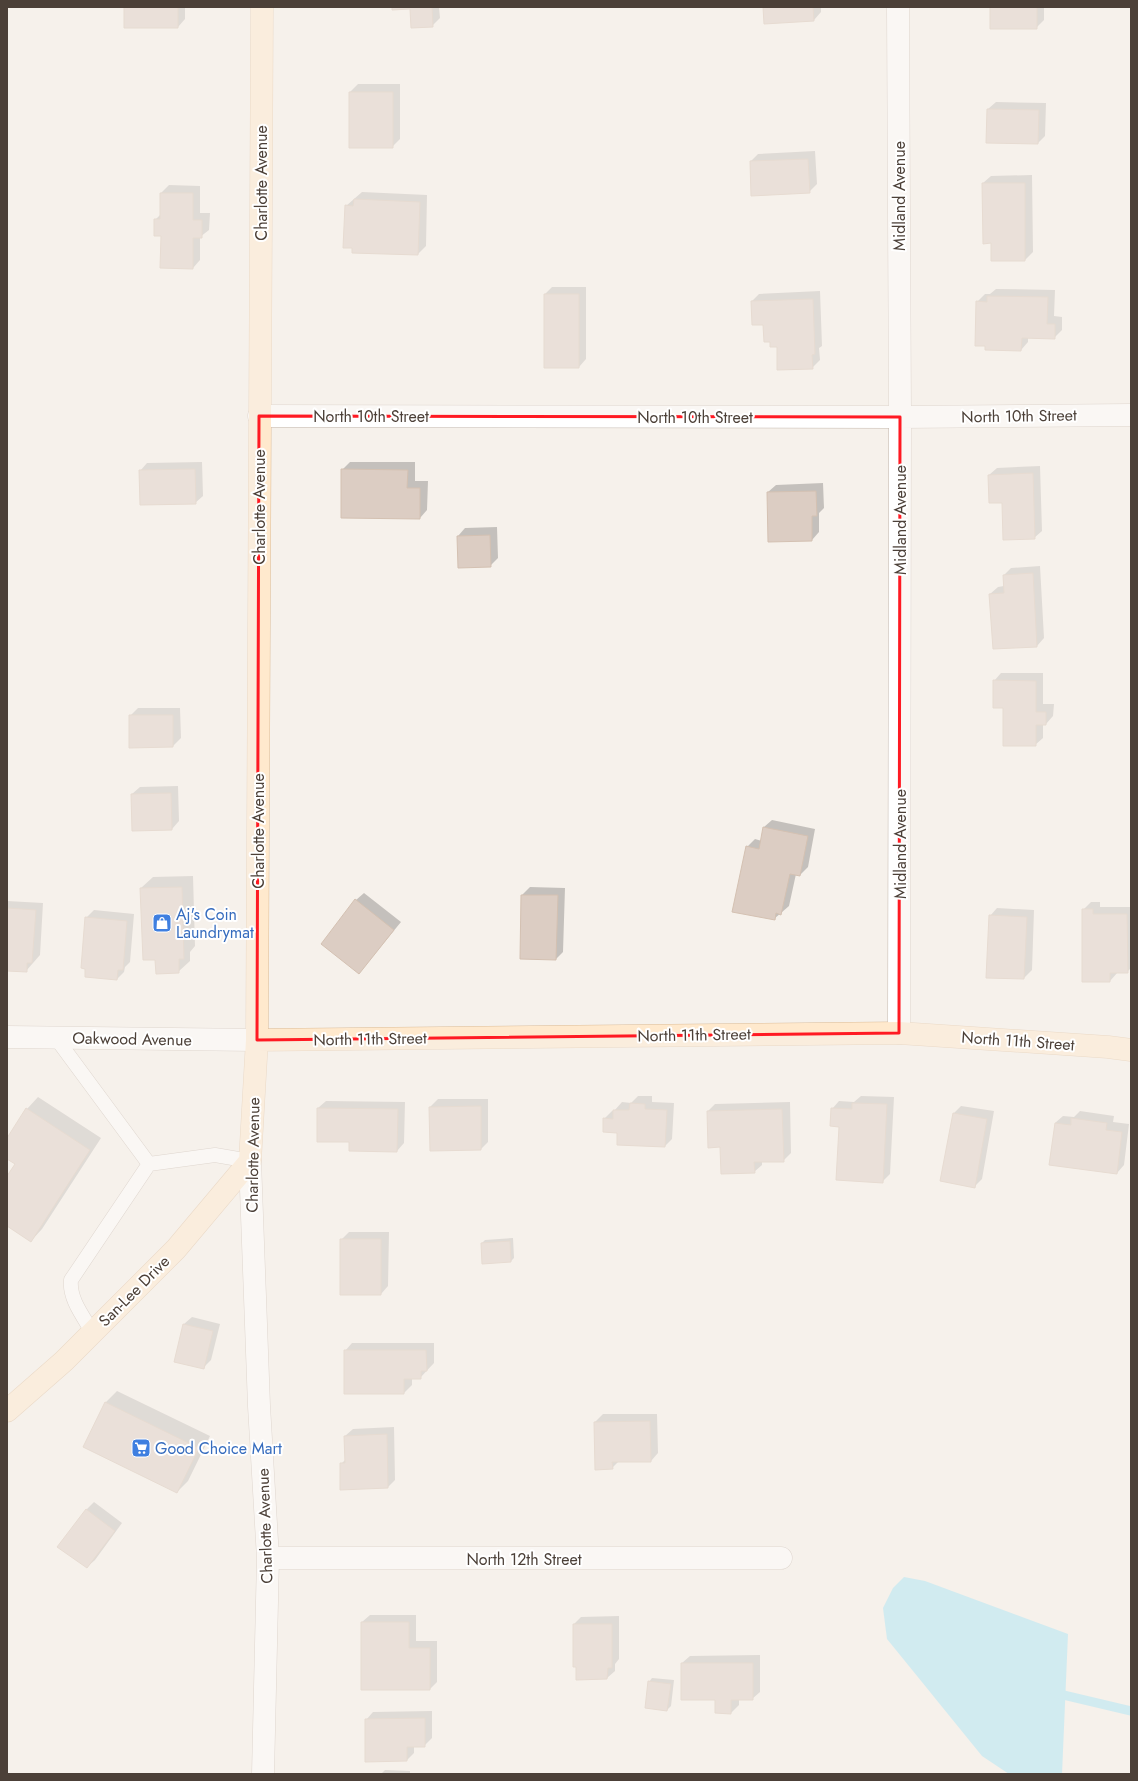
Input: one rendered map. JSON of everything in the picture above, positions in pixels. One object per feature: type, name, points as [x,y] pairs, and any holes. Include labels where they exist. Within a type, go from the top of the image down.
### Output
[{"type":"street","name":"Charlotte Avenue","points":[[262,7],[257,1040],[250,1161],[259,1406],[268,1558],[263,1774]]},
{"type":"street","name":"Midland Avenue","points":[[898,7],[900,418],[899,1033]]},
{"type":"street","name":"North 10th Street","points":[[259,416],[900,418],[1131,415]]},
{"type":"street","name":"North 11th Street","points":[[257,1040],[899,1033],[1108,1047],[1131,1050]]},
{"type":"street","name":"Oakwood Avenue","points":[[7,1037],[257,1040]]},
{"type":"street","name":"San-Lee Drive","points":[[7,1411],[64,1361],[176,1249],[250,1161]]},
{"type":"street","name":"North 12th Street","points":[[268,1558],[781,1558]]},
{"type":"lane","points":[[56,1038],[149,1164]]},
{"type":"lane","points":[[93,1333],[74,1302],[70,1288],[71,1280],[149,1164],[216,1155],[250,1161]]},
{"type":"highlighted area","points":[[259,416],[900,417],[899,1033],[257,1040]]},
{"type":"water","points":[[904,1577],[925,1581],[1068,1634],[1062,1774],[1009,1774],[982,1756],[887,1639],[883,1608],[893,1588]]},
{"type":"building","points":[[124,7],[178,7],[178,28],[124,28]]},
{"type":"building","points":[[392,7],[432,7],[433,27],[411,28],[410,9],[392,10]]},
{"type":"building","points":[[763,7],[813,7],[814,21],[764,24]]},
{"type":"building","points":[[990,7],[1037,7],[1037,29],[990,29]]},
{"type":"building","points":[[349,92],[393,92],[393,148],[349,148]]},
{"type":"building","points":[[987,109],[1039,110],[1038,144],[986,143]]},
{"type":"building","points":[[808,159],[810,193],[751,196],[750,161]]},
{"type":"building","points":[[982,183],[1025,183],[1025,261],[991,261],[991,243],[983,244]]},
{"type":"building","points":[[160,193],[193,193],[193,220],[202,220],[202,238],[193,238],[193,269],[160,268],[161,236],[154,236],[154,219],[160,219]]},
{"type":"building","points":[[354,199],[420,202],[418,255],[352,253],[352,248],[343,248],[345,205],[353,206]]},
{"type":"building","points":[[544,294],[579,294],[579,368],[544,368]]},
{"type":"building","points":[[987,296],[1048,297],[1047,324],[1055,324],[1055,339],[1022,338],[1021,351],[985,350],[985,346],[975,346],[976,301],[987,302]]},
{"type":"building","points":[[813,299],[815,354],[812,355],[813,369],[777,370],[777,347],[770,347],[770,342],[764,342],[763,325],[752,325],[751,301]]},
{"type":"building","points":[[195,469],[196,504],[140,505],[139,470]]},
{"type":"building","points":[[341,469],[408,470],[407,488],[420,488],[420,519],[341,518]]},
{"type":"building","points":[[1033,473],[1035,539],[1003,540],[1002,503],[989,503],[988,475]]},
{"type":"building","points":[[816,491],[817,516],[812,516],[812,541],[768,542],[767,492]]},
{"type":"building","points":[[490,535],[491,567],[458,568],[457,536]]},
{"type":"building","points":[[1033,573],[1037,647],[993,649],[989,594],[1004,593],[1003,575]]},
{"type":"building","points":[[993,680],[1036,681],[1036,712],[1046,712],[1046,725],[1036,725],[1036,746],[1003,746],[1003,708],[993,708]]},
{"type":"building","points":[[129,715],[173,715],[173,747],[129,748]]},
{"type":"building","points":[[171,793],[172,830],[132,831],[131,794]]},
{"type":"building","points":[[763,827],[808,836],[800,876],[790,874],[781,915],[776,913],[775,920],[732,912],[746,846],[759,849]]},
{"type":"building","name":"Aj's Coin Laundrymat","points":[[182,887],[184,959],[179,959],[179,973],[156,974],[155,960],[143,960],[140,888]]},
{"type":"building","points":[[521,895],[558,895],[556,960],[520,959]]},
{"type":"building","points":[[355,899],[394,930],[359,974],[321,944]]},
{"type":"building","points":[[7,908],[36,910],[32,963],[27,963],[27,972],[7,971]]},
{"type":"building","points":[[1082,909],[1093,909],[1093,914],[1127,914],[1128,973],[1110,973],[1110,982],[1082,982]]},
{"type":"building","points":[[989,915],[1027,917],[1024,979],[986,978]]},
{"type":"building","points":[[85,917],[127,921],[123,970],[118,970],[117,980],[85,977],[85,969],[81,968]]},
{"type":"building","points":[[630,1103],[645,1104],[645,1109],[667,1110],[665,1147],[617,1145],[617,1133],[603,1132],[603,1118],[613,1119],[613,1110],[629,1110]]},
{"type":"building","points":[[852,1103],[887,1104],[883,1183],[836,1180],[839,1127],[830,1126],[831,1108],[852,1109]]},
{"type":"building","points":[[481,1106],[481,1150],[430,1151],[429,1107]]},
{"type":"building","points":[[26,1108],[90,1150],[31,1242],[7,1226],[7,1176],[15,1164],[7,1159],[7,1138]]},
{"type":"building","points":[[317,1108],[398,1109],[397,1152],[349,1151],[349,1142],[317,1142]]},
{"type":"building","points":[[782,1109],[784,1162],[754,1162],[755,1173],[721,1174],[720,1147],[708,1148],[707,1111]]},
{"type":"building","points":[[953,1113],[987,1119],[975,1188],[940,1181]]},
{"type":"building","points":[[1071,1118],[1107,1123],[1106,1130],[1122,1132],[1117,1174],[1049,1165],[1055,1123],[1071,1125]]},
{"type":"building","points":[[340,1239],[381,1239],[381,1295],[340,1295]]},
{"type":"building","points":[[510,1241],[511,1262],[482,1264],[481,1243]]},
{"type":"building","points":[[183,1324],[213,1331],[204,1369],[174,1362]]},
{"type":"building","points":[[344,1350],[426,1350],[427,1371],[421,1371],[421,1379],[404,1379],[404,1394],[344,1394]]},
{"type":"building","name":"Good Choice Mart","points":[[105,1402],[199,1448],[177,1493],[83,1447]]},
{"type":"building","points":[[650,1421],[651,1462],[612,1462],[613,1469],[595,1470],[594,1422]]},
{"type":"building","points":[[387,1434],[388,1488],[340,1490],[340,1463],[345,1463],[344,1436]]},
{"type":"building","points":[[86,1509],[115,1531],[87,1568],[57,1547]]},
{"type":"building","points":[[361,1622],[409,1622],[409,1648],[430,1648],[430,1690],[361,1690]]},
{"type":"building","points":[[573,1624],[612,1624],[612,1668],[608,1668],[607,1679],[576,1680],[576,1667],[573,1667]]},
{"type":"building","points":[[681,1663],[753,1663],[753,1700],[731,1700],[731,1714],[715,1713],[715,1700],[681,1700]]},
{"type":"building","points":[[648,1681],[671,1684],[667,1711],[645,1708]]},
{"type":"building","points":[[425,1718],[425,1747],[407,1747],[407,1761],[365,1762],[365,1719]]},
{"type":"waterway","points":[[1055,1693],[1131,1711]]},
{"type":"place","name":"Aj's Coin Laundrymat","points":[[162,923]]},
{"type":"place","name":"Good Choice Mart","points":[[141,1448]]}]
